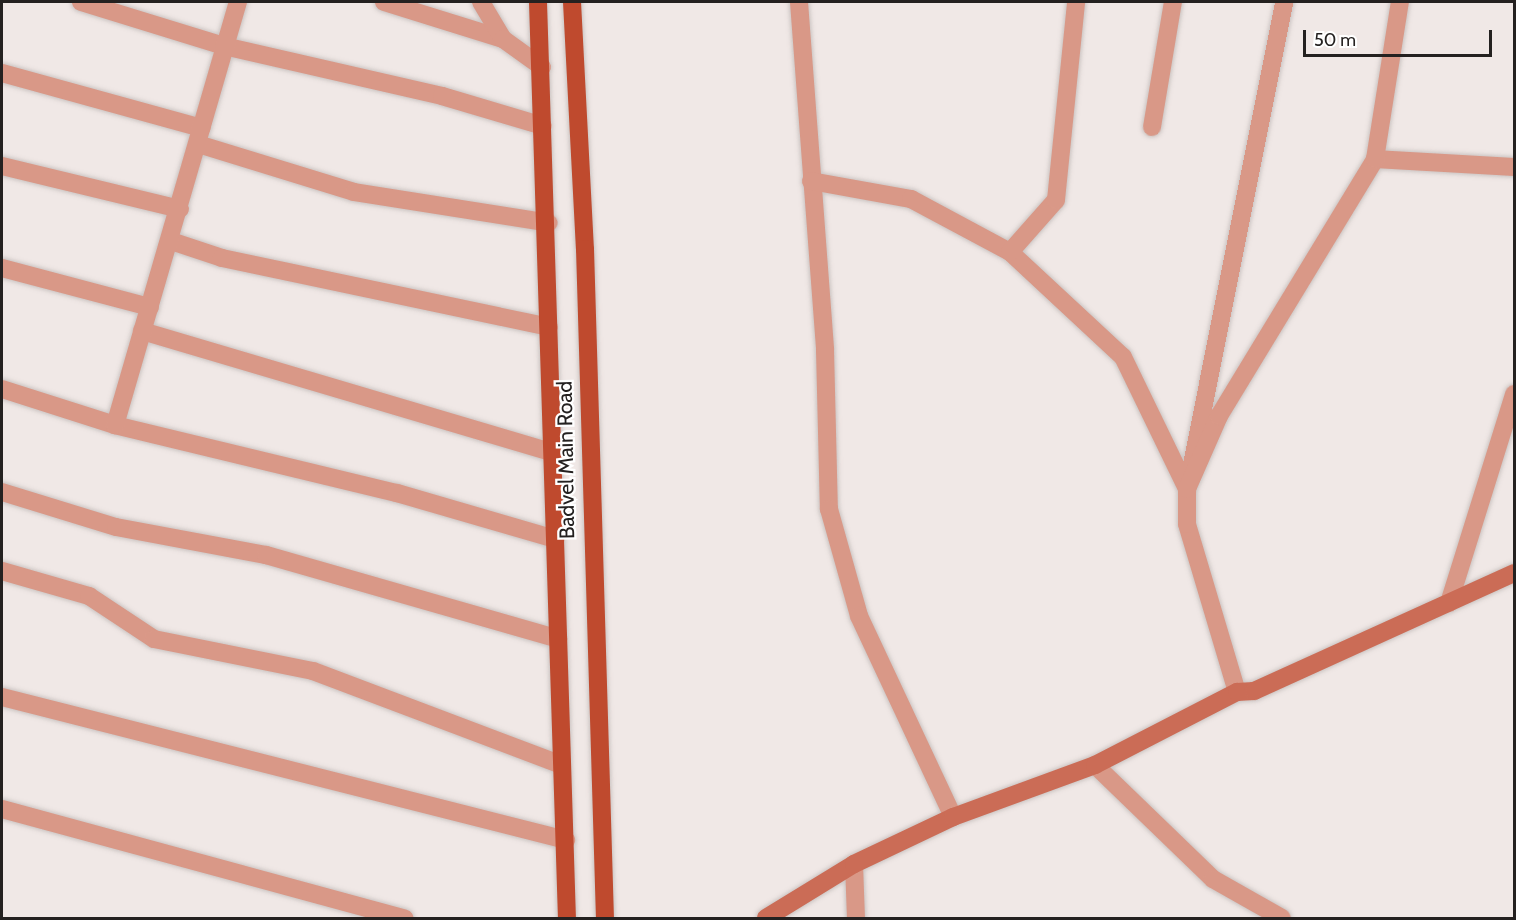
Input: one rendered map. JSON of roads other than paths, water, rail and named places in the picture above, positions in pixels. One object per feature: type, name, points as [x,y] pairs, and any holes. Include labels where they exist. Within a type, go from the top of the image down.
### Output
[{"type":"main road","name":"Badvel Main Road","points":[[538,2],[549,223],[549,327],[555,453],[555,539],[567,918]]},
{"type":"main road","name":"Badvel Main Road","points":[[572,2],[585,249],[604,918]]},
{"type":"main road","points":[[766,918],[854,864],[953,817],[1095,765],[1237,692],[1254,691],[1515,573]]},
{"type":"street","points":[[81,2],[224,46],[442,96],[543,126]]},
{"type":"street","points":[[115,425],[171,241],[238,2]]},
{"type":"street","points":[[384,2],[503,39],[542,67]]},
{"type":"street","points":[[481,2],[503,39]]},
{"type":"street","points":[[799,2],[825,350],[829,509],[859,616],[953,817]]},
{"type":"street","points":[[1010,252],[1056,200],[1076,2]]},
{"type":"street","points":[[1152,127],[1173,2]]},
{"type":"street","points":[[1237,692],[1187,524],[1187,489],[1284,2]]},
{"type":"street","points":[[1187,489],[1219,416],[1375,159],[1400,2]]},
{"type":"street","points":[[2,73],[200,136],[354,192],[549,223]]},
{"type":"street","points":[[1375,159],[1515,166]]},
{"type":"street","points":[[2,166],[180,209]]},
{"type":"street","points":[[811,181],[910,199],[1010,252],[1123,357],[1187,489]]},
{"type":"street","points":[[171,241],[222,258],[549,327]]},
{"type":"street","points":[[2,268],[150,307]]},
{"type":"street","points":[[142,331],[555,453]]},
{"type":"street","points":[[2,389],[115,425],[397,493],[555,539]]},
{"type":"street","points":[[1449,603],[1515,394]]},
{"type":"street","points":[[2,492],[116,527],[266,555],[558,639]]},
{"type":"street","points":[[2,571],[89,596],[154,639],[313,671],[562,765]]},
{"type":"street","points":[[2,697],[566,840]]},
{"type":"street","points":[[1095,765],[1213,879],[1282,918]]},
{"type":"street","points":[[2,808],[404,918]]},
{"type":"street","points":[[854,864],[856,918]]}]
